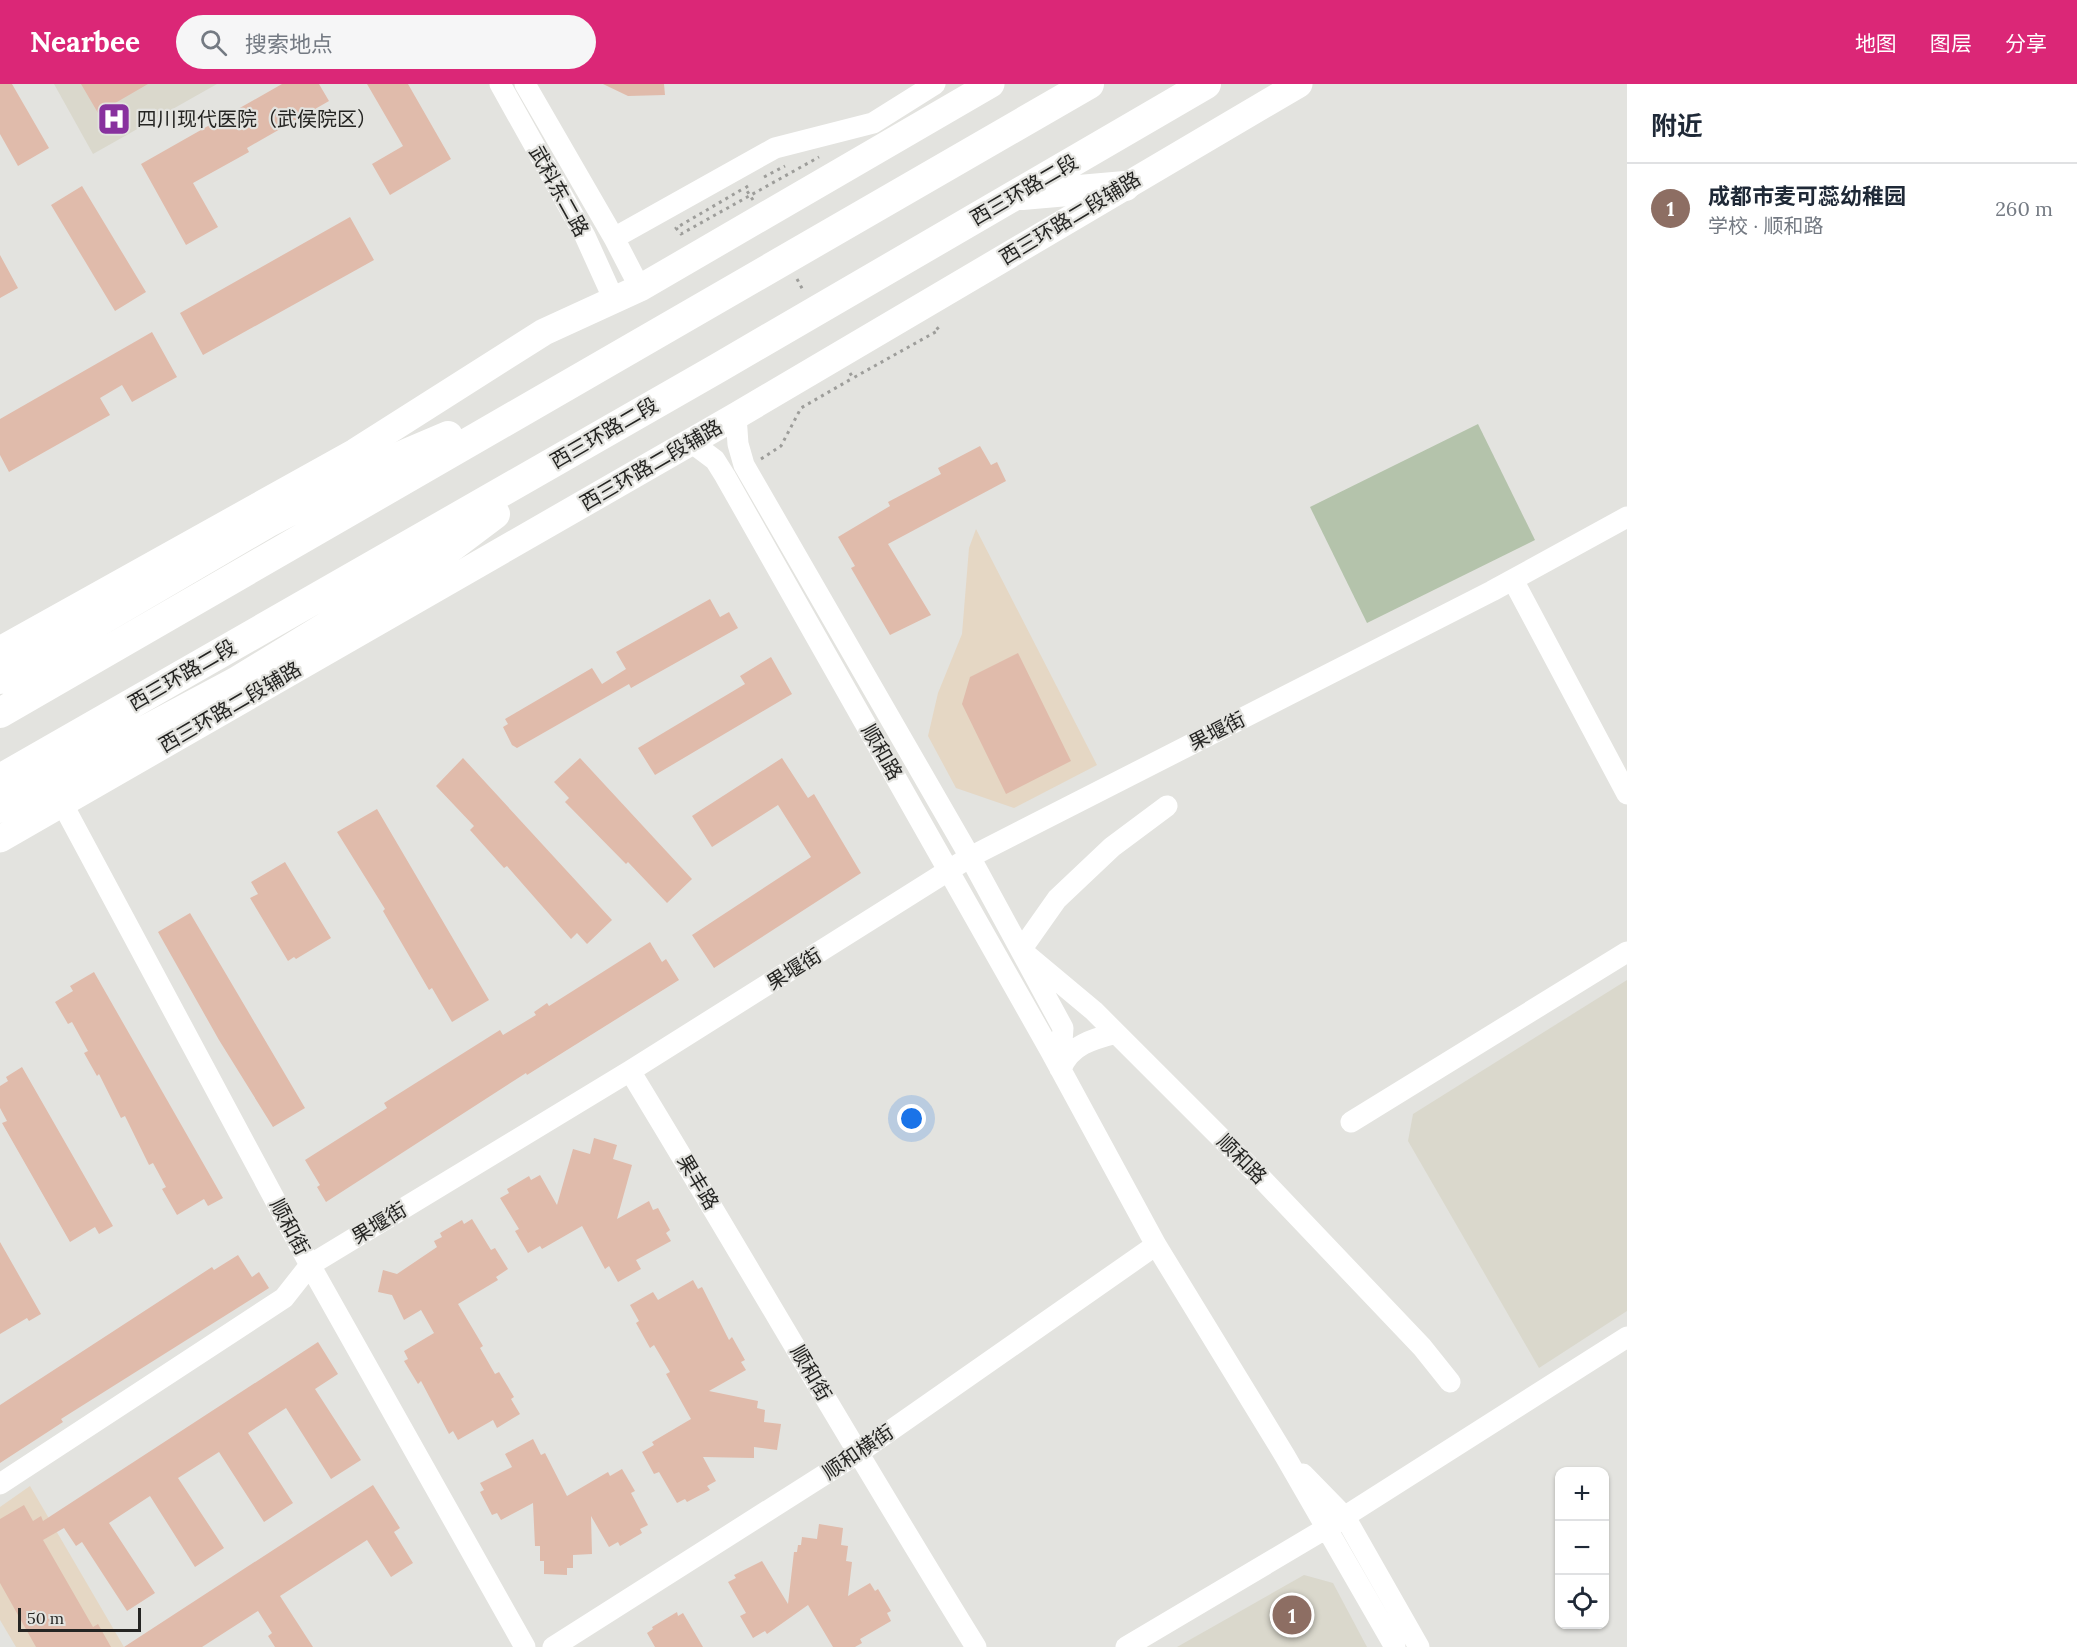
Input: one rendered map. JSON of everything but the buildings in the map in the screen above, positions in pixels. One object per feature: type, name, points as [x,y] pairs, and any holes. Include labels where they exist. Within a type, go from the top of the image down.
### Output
[{"type":"highway","name":"西三环路二段","points":[[0,779],[1206,84]]},
{"type":"highway","points":[[0,714],[1079,88]]},
{"type":"highway","points":[[1013,196],[1125,186]]},
{"type":"highway","points":[[0,679],[267,523],[368,470],[576,381]]},
{"type":"highway","points":[[0,808],[236,682],[426,566],[605,432]]},
{"type":"highway","points":[[0,667],[39,657]]},
{"type":"highway","points":[[0,822],[27,793]]},
{"type":"main road","points":[[0,650],[355,452],[544,332],[640,288],[991,84]]},
{"type":"main road","name":"西三环路二段辅路","points":[[0,839],[736,416],[1299,84]]},
{"type":"street","name":"武科东二路","points":[[500,84],[585,236],[614,300]]},
{"type":"street","name":"武科东二路","points":[[525,84],[614,238],[640,288]]},
{"type":"street","points":[[614,238],[775,148],[873,123],[935,84]]},
{"type":"street","name":"顺和路","points":[[736,416],[738,444],[744,465],[970,857],[1063,1028]]},
{"type":"street","name":"顺和路","points":[[691,442],[715,460],[1050,1050],[1156,1245],[1285,1456],[1325,1530],[1395,1647]]},
{"type":"street","name":"果堰街","points":[[0,1484],[284,1298],[310,1265],[630,1071],[970,857],[1513,580],[1627,517]]},
{"type":"street","points":[[1513,580],[1627,794]]},
{"type":"street","name":"顺和街","points":[[62,803],[310,1265],[525,1647]]},
{"type":"street","points":[[1021,950],[1057,899],[1112,848],[1167,806]]},
{"type":"street","name":"顺和路","points":[[1021,950],[1094,1011],[1264,1180],[1422,1347],[1450,1382]]},
{"type":"street","points":[[1351,1122],[1627,952]]},
{"type":"street","points":[[1050,1050],[1063,1028],[1094,1011]]},
{"type":"street","points":[[1060,1072],[1063,1028]]},
{"type":"street","points":[[1060,1072],[1066,1056],[1097,1037],[1116,1033]]},
{"type":"street","name":"果丰路","points":[[630,1071],[765,1293]]},
{"type":"street","name":"顺和横街","points":[[552,1647],[857,1454],[1156,1245]]},
{"type":"street","name":"顺和街","points":[[765,1293],[857,1454],[976,1647]]},
{"type":"street","points":[[1126,1647],[1325,1530],[1627,1337]]},
{"type":"street","name":"顺和路","points":[[1285,1456],[1345,1517],[1419,1647]]},
{"type":"path","points":[[787,165],[676,228],[681,234],[824,154]]},
{"type":"path","points":[[745,188],[757,208]]},
{"type":"path","points":[[796,278],[808,298]]},
{"type":"path","points":[[759,460],[781,446],[801,408],[939,330],[936,324],[926,328]]},
{"type":"path","points":[[847,368],[853,378]]},
{"type":"shaded area","name":"四川现代医院（武侯院区）","points":[[54,84],[217,84],[93,154]]},
{"type":"shaded area","points":[[976,529],[1097,765],[1014,808],[956,788],[928,736],[938,693],[962,634],[969,548]]},
{"type":"shaded area","points":[[1627,980],[1627,1311],[1539,1368],[1408,1141],[1413,1114]]},
{"type":"shaded area","points":[[30,1486],[124,1647],[16,1647],[0,1620],[0,1507]]},
{"type":"shaded area","points":[[1304,1575],[1333,1583],[1367,1647],[1177,1647]]},
{"type":"green space","points":[[1478,424],[1535,540],[1367,623],[1310,507]]},
{"type":"place","name":"四川现代医院（武侯院区）","points":[[114,119]]},
{"type":"place","name":"成都市麦可蕊幼稚园","points":[[1292,1615]]}]
